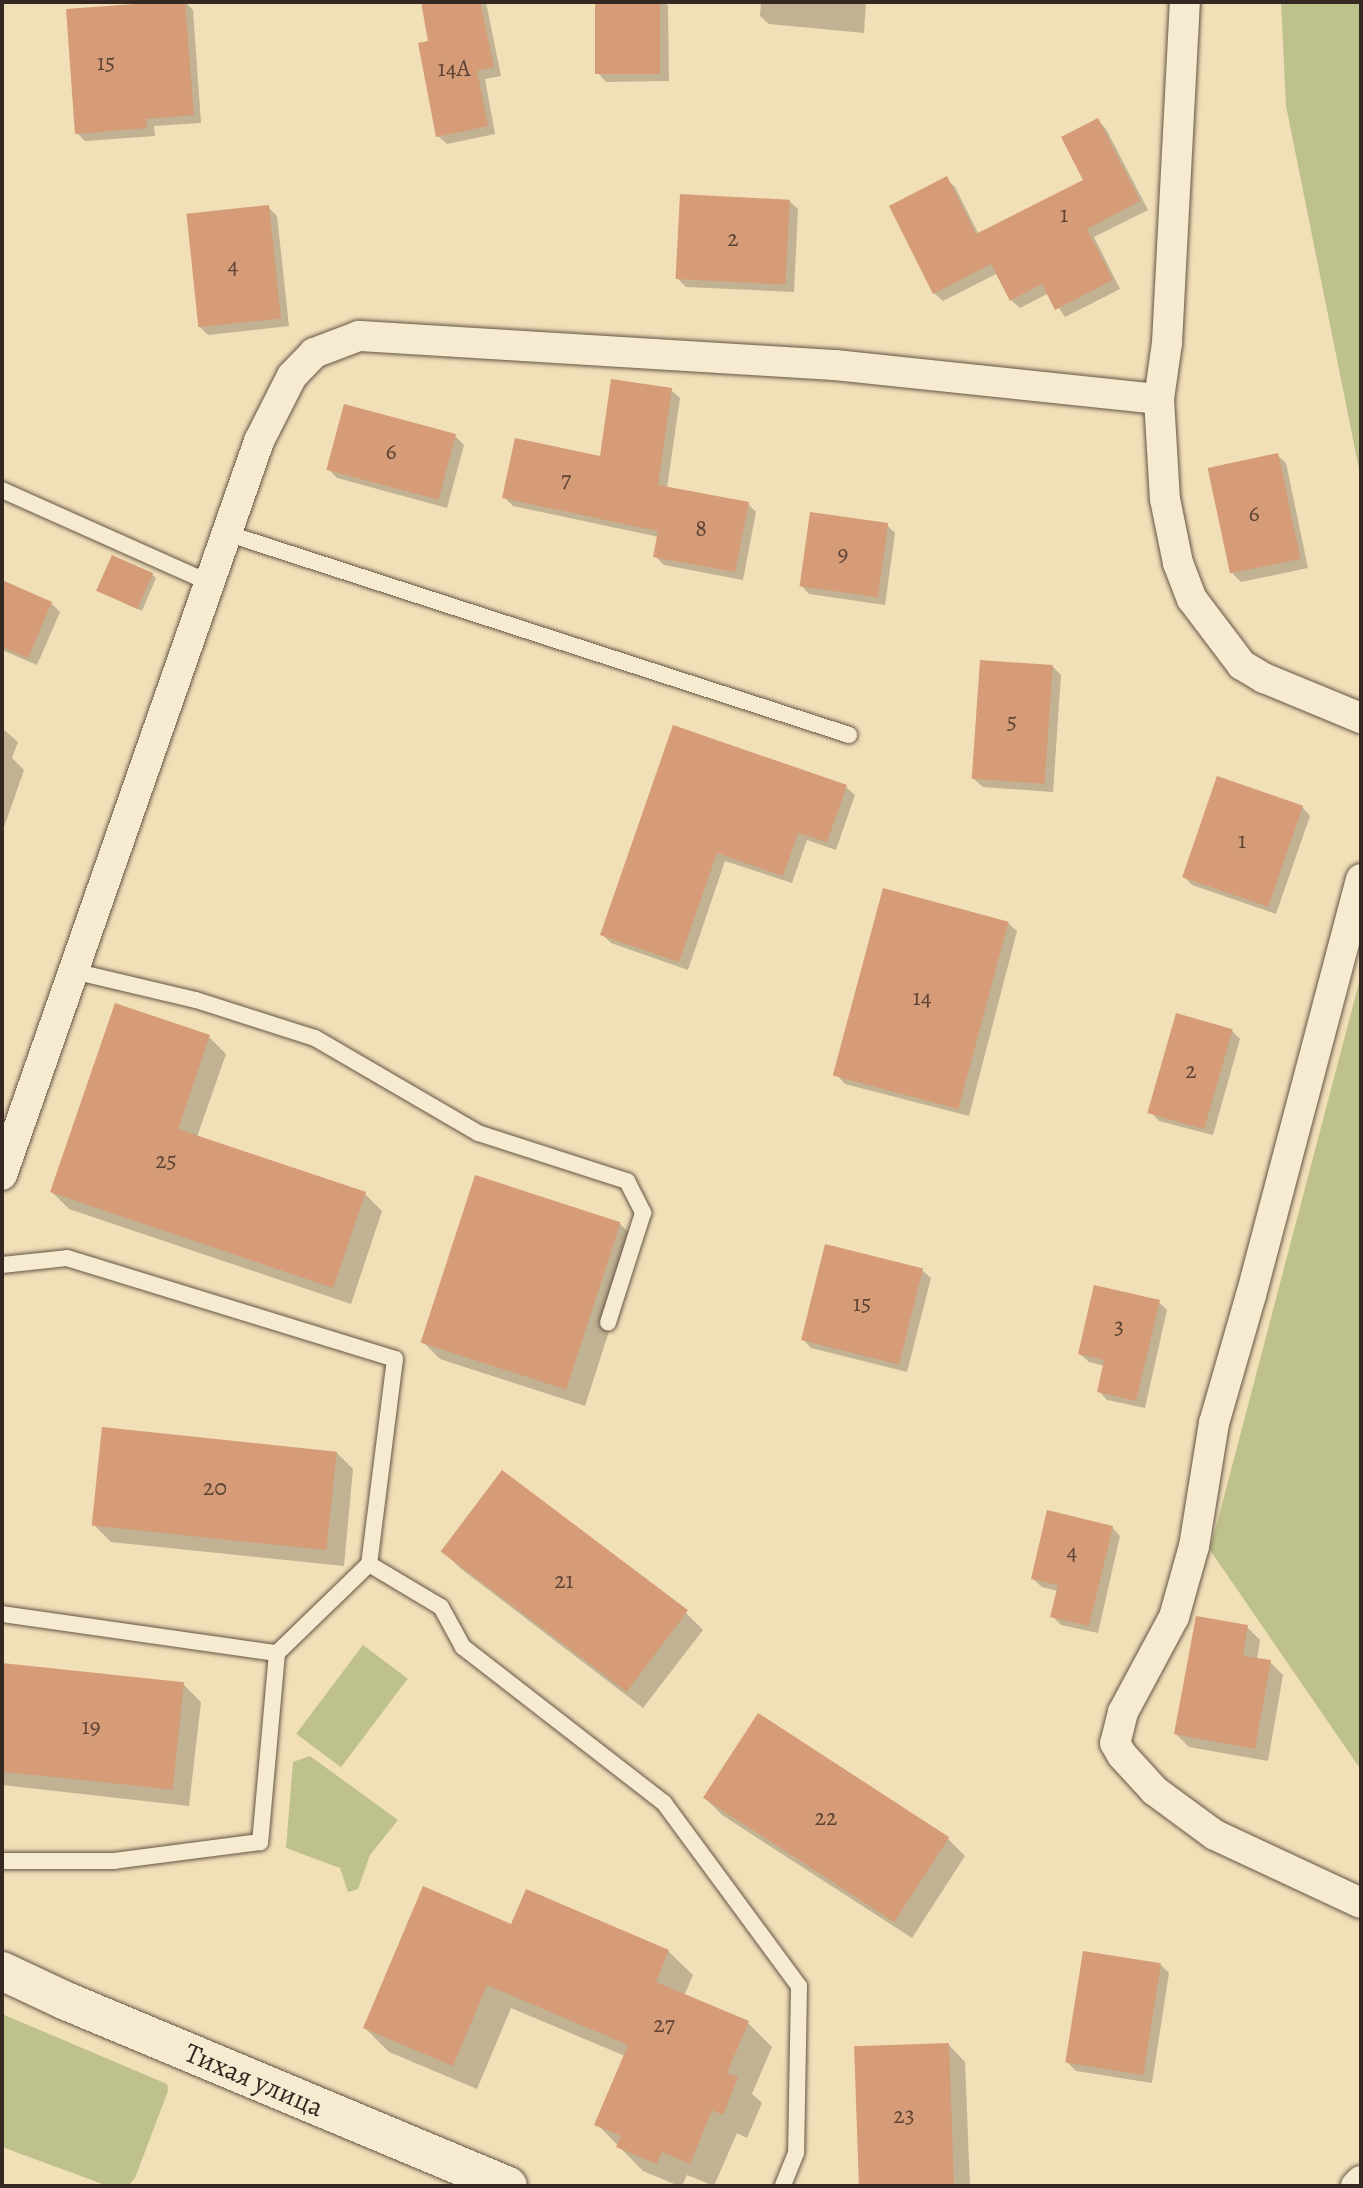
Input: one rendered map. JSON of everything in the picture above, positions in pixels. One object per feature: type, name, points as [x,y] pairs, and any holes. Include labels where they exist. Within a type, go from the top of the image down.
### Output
[{"type":"street","points":[[1185,2],[1167,343],[1159,399],[1165,499],[1178,563],[1192,599],[1242,665],[1264,678],[1361,718]]},
{"type":"street","points":[[2,1175],[259,442],[292,376],[314,353],[359,336],[835,365],[1159,399]]},
{"type":"street","points":[[1361,879],[1251,1295],[1214,1423],[1194,1546],[1174,1617],[1123,1712],[1115,1743],[1122,1755],[1155,1791],[1215,1835],[1361,1903]]},
{"type":"street","name":"Тихая улица","points":[[2,1970],[78,2006],[508,2186]]},
{"type":"street","points":[[1356,2186],[1361,2181]]},
{"type":"lane","points":[[2,490],[208,582]]},
{"type":"lane","points":[[226,533],[849,735]]},
{"type":"lane","points":[[73,971],[196,999],[315,1038],[478,1133],[627,1181],[643,1213],[608,1323]]},
{"type":"lane","points":[[2,1265],[67,1258],[394,1359],[369,1564],[276,1653],[260,1842],[114,1861],[2,1861]]},
{"type":"lane","points":[[369,1564],[441,1607],[463,1647],[664,1803],[799,1986],[796,2153],[783,2186]]},
{"type":"lane","points":[[2,1614],[276,1653]]},
{"type":"green space","points":[[1281,2],[1361,2],[1361,479],[1286,106]]},
{"type":"green space","points":[[1361,975],[1361,1770],[1210,1550]]},
{"type":"green space","points":[[363,1645],[408,1679],[341,1767],[296,1734]]},
{"type":"green space","points":[[310,1756],[398,1820],[370,1855],[358,1889],[348,1892],[340,1868],[286,1848],[293,1762]]},
{"type":"green space","points":[[2,2014],[167,2084],[168,2091],[135,2178],[129,2185],[108,2186],[2,2147]]},
{"type":"building","points":[[185,2],[194,115],[146,119],[147,128],[75,134],[66,9]]},
{"type":"building","points":[[421,2],[480,2],[494,67],[477,71],[488,126],[436,137],[418,43],[428,41]]},
{"type":"building","points":[[595,2],[660,2],[660,74],[595,74]]},
{"type":"building","points":[[1098,118],[1140,201],[1087,229],[1113,280],[1055,310],[1042,284],[1010,301],[991,264],[933,294],[889,206],[947,176],[976,234],[1083,180],[1061,137]]},
{"type":"building","points":[[680,194],[790,200],[785,285],[676,279]]},
{"type":"building","points":[[269,205],[281,318],[198,327],[186,214]]},
{"type":"building","points":[[611,379],[672,388],[658,485],[749,502],[735,572],[653,557],[658,531],[502,498],[515,438],[600,456]]},
{"type":"building","points":[[344,404],[456,434],[438,500],[326,470]]},
{"type":"building","points":[[1278,453],[1300,559],[1230,574],[1208,468]]},
{"type":"building","points":[[810,512],[888,523],[878,597],[800,586]]},
{"type":"building","points":[[112,555],[153,573],[137,609],[96,591]]},
{"type":"building","points":[[2,580],[52,602],[28,658],[2,647]]},
{"type":"building","points":[[980,660],[1053,665],[1045,784],[972,779]]},
{"type":"building","points":[[673,725],[847,785],[827,842],[798,833],[783,876],[717,853],[679,962],[600,935]]},
{"type":"building","points":[[1217,776],[1303,806],[1268,907],[1182,877]]},
{"type":"building","points":[[883,888],[1009,922],[958,1109],[833,1075]]},
{"type":"building","points":[[115,1003],[210,1035],[178,1129],[366,1192],[333,1288],[50,1192]]},
{"type":"building","points":[[1176,1013],[1233,1029],[1204,1129],[1147,1113]]},
{"type":"building","points":[[475,1175],[621,1222],[566,1390],[421,1342]]},
{"type":"building","points":[[825,1244],[923,1268],[899,1364],[801,1340]]},
{"type":"building","points":[[1094,1285],[1160,1300],[1136,1401],[1097,1392],[1104,1360],[1078,1354]]},
{"type":"building","points":[[102,1427],[337,1452],[326,1550],[92,1525]]},
{"type":"building","points":[[502,1470],[688,1610],[627,1692],[441,1551]]},
{"type":"building","points":[[1047,1510],[1113,1526],[1089,1626],[1050,1617],[1058,1585],[1031,1579]]},
{"type":"building","points":[[1196,1616],[1248,1625],[1243,1656],[1271,1660],[1255,1749],[1174,1734]]},
{"type":"building","points":[[2,1663],[184,1682],[173,1790],[2,1772]]},
{"type":"building","points":[[758,1713],[949,1837],[894,1922],[703,1798]]},
{"type":"building","points":[[423,1886],[511,1924],[526,1889],[669,1950],[656,1982],[749,2021],[727,2073],[738,2077],[723,2115],[712,2110],[690,2164],[662,2152],[657,2164],[616,2147],[621,2136],[594,2125],[628,2045],[487,1985],[453,2066],[363,2028]]},
{"type":"building","points":[[1083,1951],[1161,1963],[1143,2075],[1065,2063]]},
{"type":"building","points":[[949,2043],[954,2186],[859,2186],[854,2046]]}]
